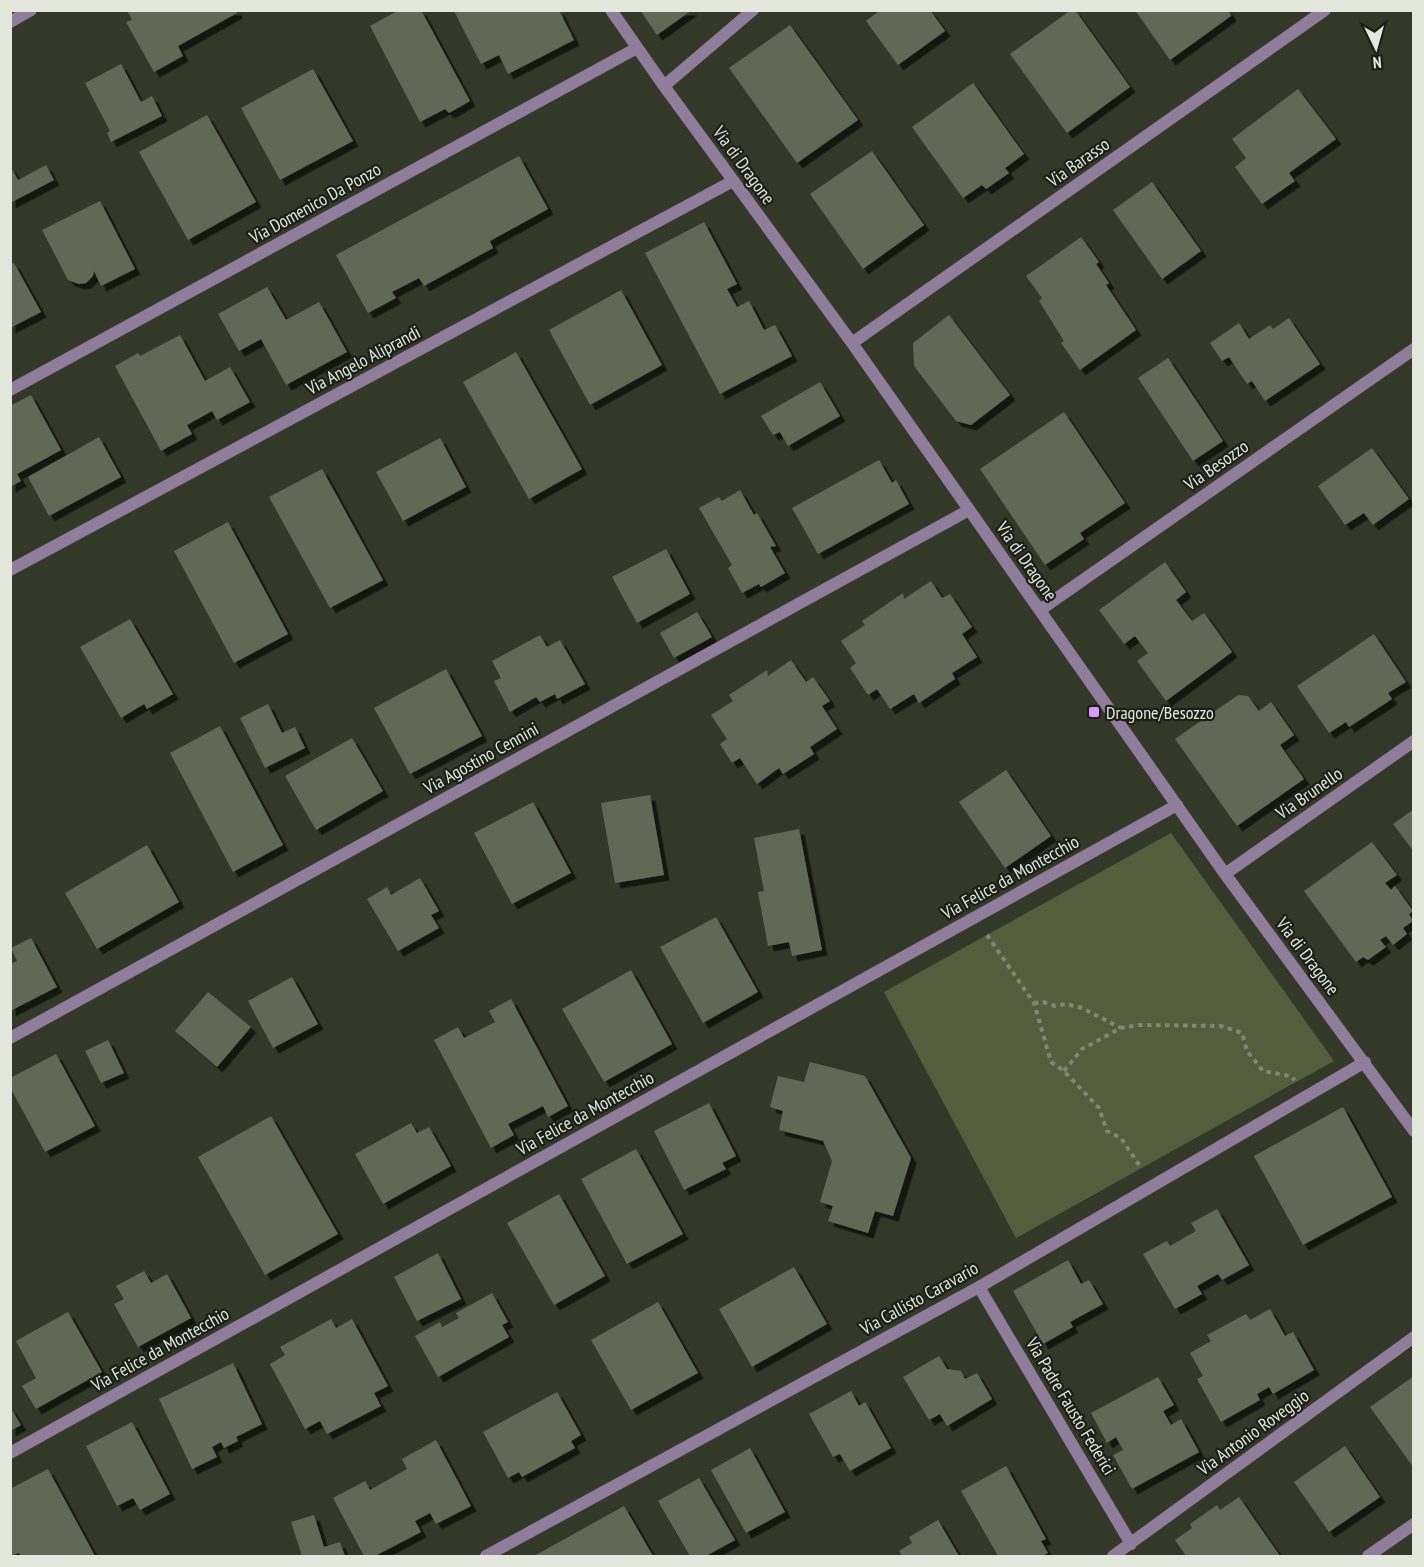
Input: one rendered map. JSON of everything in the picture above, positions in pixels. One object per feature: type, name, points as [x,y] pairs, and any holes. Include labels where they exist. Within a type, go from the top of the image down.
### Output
[{"type":"street","points":[[10,21],[31,10]]},
{"type":"street","name":"Via di Dragone","points":[[611,10],[852,343],[1225,874],[1365,1062],[1413,1131]]},
{"type":"street","points":[[664,86],[753,10]]},
{"type":"street","name":"Via Barasso","points":[[852,343],[1325,10]]},
{"type":"street","name":"Via Domenico Da Ponzo","points":[[10,390],[638,48]]},
{"type":"street","name":"Via Angelo Aliprandi","points":[[10,570],[733,181]]},
{"type":"street","name":"Via Besozzo","points":[[1040,610],[1413,349]]},
{"type":"street","name":"Via Agostino Cennini","points":[[10,1038],[969,510]]},
{"type":"street","name":"Via Brunello","points":[[1225,874],[1413,741]]},
{"type":"street","name":"Via Felice da Montecchio","points":[[10,1453],[1177,806]]},
{"type":"street","name":"Via Callisto Caravario","points":[[486,1557],[979,1287],[1365,1062]]},
{"type":"street","name":"Via Padre Fausto Federici","points":[[979,1287],[1131,1544]]},
{"type":"street","name":"Via Antonio Roveggio","points":[[1113,1557],[1413,1337]]},
{"type":"street","points":[[1368,1557],[1413,1524]]},
{"type":"path","points":[[976,917],[1034,1003],[1051,1062],[1064,1071],[1099,1108],[1107,1131],[1121,1138],[1154,1185]]},
{"type":"path","points":[[1034,1003],[1043,1002],[1056,1006],[1066,1004],[1082,1008],[1121,1028]]},
{"type":"path","points":[[1064,1071],[1082,1050],[1121,1028],[1140,1025],[1221,1026],[1242,1033],[1246,1051],[1263,1071],[1290,1076],[1312,1094]]},
{"type":"green space","points":[[1171,833],[1334,1061],[1016,1238],[884,992]]},
{"type":"building","points":[[127,10],[236,10],[237,13],[178,46],[183,56],[154,72],[126,22],[132,20]]},
{"type":"building","points":[[399,10],[421,10],[470,101],[449,113],[445,109],[420,122],[370,26]]},
{"type":"building","points":[[559,10],[574,40],[508,74],[499,55],[481,64],[454,11]]},
{"type":"building","points":[[640,10],[692,10],[657,35]]},
{"type":"building","points":[[880,10],[930,10],[945,31],[898,65],[866,21]]},
{"type":"building","points":[[1071,10],[1075,10],[1130,87],[1067,133],[1010,54]]},
{"type":"building","points":[[1135,10],[1228,10],[1231,16],[1170,60]]},
{"type":"building","points":[[790,25],[858,120],[797,163],[729,68]]},
{"type":"building","points":[[121,64],[141,102],[152,96],[162,116],[111,142],[107,133],[110,131],[85,83]]},
{"type":"building","points":[[313,69],[353,141],[280,180],[241,108]]},
{"type":"building","points":[[973,83],[1024,154],[1005,168],[1009,173],[986,189],[982,185],[963,198],[912,127]]},
{"type":"building","points":[[1298,89],[1336,139],[1289,173],[1295,181],[1262,204],[1235,167],[1246,158],[1232,139]]},
{"type":"building","points":[[207,115],[256,202],[188,240],[139,152]]},
{"type":"building","points":[[872,151],[924,225],[863,269],[810,194]]},
{"type":"building","points":[[519,156],[548,209],[490,241],[493,248],[424,286],[419,278],[392,292],[396,298],[368,313],[336,255]]},
{"type":"building","points":[[46,165],[54,180],[10,203],[10,166],[18,180]]},
{"type":"building","points":[[1152,182],[1201,251],[1162,279],[1113,210]]},
{"type":"building","points":[[100,201],[135,269],[101,286],[94,271],[93,276],[86,283],[79,284],[68,280],[42,230]]},
{"type":"building","points":[[704,222],[737,284],[727,289],[737,307],[749,301],[764,330],[775,325],[792,356],[720,394],[645,253]]},
{"type":"building","points":[[1081,237],[1099,262],[1096,264],[1109,283],[1106,285],[1136,330],[1080,370],[1061,343],[1064,341],[1039,301],[1042,298],[1026,276]]},
{"type":"building","points":[[14,263],[41,312],[10,328],[10,265]]},
{"type":"building","points":[[267,287],[286,320],[319,302],[347,352],[286,385],[261,339],[239,351],[218,314]]},
{"type":"building","points":[[621,290],[662,365],[590,405],[549,330]]},
{"type":"building","points":[[949,315],[1010,395],[971,425],[956,421],[914,366],[913,343]]},
{"type":"building","points":[[1289,318],[1320,364],[1265,401],[1252,381],[1247,384],[1229,357],[1222,361],[1210,343],[1239,323],[1249,339],[1270,325],[1273,329]]},
{"type":"building","points":[[180,335],[205,381],[230,367],[250,402],[217,420],[212,411],[187,425],[192,434],[161,451],[115,366],[138,353],[140,356]]},
{"type":"building","points":[[516,352],[582,469],[529,499],[463,382]]},
{"type":"building","points":[[1168,358],[1223,441],[1193,461],[1138,378]]},
{"type":"building","points":[[820,382],[840,416],[788,446],[780,432],[773,435],[761,416]]},
{"type":"building","points":[[31,395],[61,450],[17,474],[21,481],[10,487],[10,406]]},
{"type":"building","points":[[1064,412],[1125,503],[1080,533],[1084,539],[1045,565],[980,469]]},
{"type":"building","points":[[99,437],[121,477],[49,516],[28,477]]},
{"type":"building","points":[[440,438],[466,487],[403,521],[376,472]]},
{"type":"building","points":[[1372,448],[1409,499],[1373,525],[1364,513],[1345,525],[1318,486]]},
{"type":"building","points":[[879,460],[892,483],[896,480],[909,504],[818,554],[792,508]]},
{"type":"building","points":[[322,469],[383,580],[330,608],[269,497]]},
{"type":"building","points":[[740,490],[754,515],[757,513],[776,546],[770,547],[785,573],[761,587],[759,584],[742,593],[728,568],[732,565],[699,508],[719,497],[722,501]]},
{"type":"building","points":[[228,522],[288,634],[234,663],[174,551]]},
{"type":"building","points":[[666,549],[690,594],[637,623],[612,577]]},
{"type":"building","points":[[1165,562],[1186,592],[1176,600],[1192,621],[1204,613],[1232,652],[1166,701],[1137,661],[1148,653],[1135,636],[1124,644],[1099,610]]},
{"type":"building","points":[[931,581],[942,598],[950,594],[972,627],[962,634],[977,657],[952,673],[955,679],[919,703],[914,694],[890,709],[877,689],[868,695],[850,668],[856,663],[841,641],[865,625],[862,621],[903,593],[904,599]]},
{"type":"building","points":[[697,612],[712,637],[674,658],[660,633]]},
{"type":"building","points":[[130,619],[173,694],[147,709],[144,704],[121,718],[80,647]]},
{"type":"building","points":[[1374,634],[1406,682],[1388,693],[1392,699],[1349,727],[1346,722],[1329,733],[1297,686]]},
{"type":"building","points":[[540,635],[547,647],[560,640],[585,684],[557,699],[555,694],[540,702],[536,697],[510,712],[494,681],[501,678],[492,661]]},
{"type":"building","points":[[791,660],[806,682],[813,677],[830,701],[822,706],[837,729],[810,747],[814,754],[783,774],[779,768],[757,784],[740,758],[732,763],[720,744],[727,739],[711,715],[733,701],[729,695],[767,670],[768,676]]},
{"type":"building","points":[[446,669],[482,736],[410,774],[374,708]]},
{"type":"building","points":[[1238,695],[1248,696],[1259,711],[1271,702],[1294,735],[1280,745],[1304,779],[1237,826],[1175,739]]},
{"type":"building","points":[[268,704],[282,733],[295,727],[305,748],[265,768],[240,718]]},
{"type":"building","points":[[220,726],[283,845],[233,872],[170,753]]},
{"type":"building","points":[[352,738],[383,791],[316,830],[285,776]]},
{"type":"building","points":[[1006,770],[1051,836],[1005,868],[959,802]]},
{"type":"building","points":[[650,795],[664,875],[615,883],[601,803]]},
{"type":"building","points":[[533,802],[571,873],[512,904],[474,833]]},
{"type":"building","points":[[1414,809],[1414,852],[1393,824]]},
{"type":"building","points":[[799,829],[822,950],[792,956],[789,942],[768,946],[758,892],[764,891],[754,838]]},
{"type":"building","points":[[1372,842],[1397,875],[1385,883],[1391,890],[1395,886],[1413,911],[1409,914],[1413,921],[1403,928],[1407,934],[1393,945],[1386,936],[1380,940],[1386,947],[1368,960],[1363,957],[1356,962],[1304,891]]},
{"type":"building","points":[[147,845],[179,902],[97,949],[65,893]]},
{"type":"building","points":[[420,878],[439,911],[431,915],[439,928],[398,951],[367,899],[387,887],[391,895]]},
{"type":"building","points":[[716,917],[758,992],[703,1023],[660,947]]},
{"type":"building","points":[[31,938],[57,987],[10,1011],[10,964],[17,961],[11,948]]},
{"type":"building","points":[[631,970],[672,1044],[604,1082],[562,1009]]},
{"type":"building","points":[[292,977],[318,1024],[273,1048],[248,1001]]},
{"type":"building","points":[[208,992],[251,1027],[217,1067],[175,1031]]},
{"type":"building","points":[[511,999],[568,1106],[548,1117],[543,1106],[508,1124],[514,1135],[491,1148],[434,1040],[458,1027],[464,1038],[495,1022],[489,1011]]},
{"type":"building","points":[[108,1040],[124,1073],[101,1083],[85,1051]]},
{"type":"building","points":[[56,1054],[95,1126],[45,1152],[10,1087],[10,1078]]},
{"type":"building","points":[[810,1062],[865,1076],[911,1158],[893,1216],[875,1211],[868,1233],[828,1221],[833,1206],[820,1202],[832,1161],[823,1141],[779,1130],[783,1111],[770,1107],[778,1076],[804,1082]]},
{"type":"building","points":[[709,1103],[736,1156],[722,1163],[726,1169],[684,1190],[654,1131]]},
{"type":"building","points":[[1343,1107],[1392,1197],[1303,1245],[1254,1156]]},
{"type":"building","points":[[271,1116],[338,1234],[265,1275],[198,1157]]},
{"type":"building","points":[[411,1123],[417,1133],[429,1127],[451,1166],[383,1204],[355,1154]]},
{"type":"building","points":[[636,1149],[683,1234],[627,1264],[581,1179]]},
{"type":"building","points":[[559,1194],[605,1276],[554,1305],[507,1223]]},
{"type":"building","points":[[1217,1209],[1249,1265],[1222,1280],[1218,1274],[1197,1286],[1202,1294],[1175,1309],[1143,1254],[1167,1241],[1170,1246],[1196,1231],[1191,1223]]},
{"type":"building","points":[[438,1253],[461,1299],[417,1321],[394,1277]]},
{"type":"building","points":[[1068,1260],[1081,1284],[1089,1280],[1103,1304],[1070,1322],[1073,1327],[1043,1344],[1013,1291]]},
{"type":"building","points":[[794,1267],[827,1324],[752,1367],[719,1309]]},
{"type":"building","points":[[144,1271],[151,1283],[167,1274],[191,1318],[138,1347],[114,1304],[124,1299],[116,1286]]},
{"type":"building","points":[[492,1293],[508,1322],[502,1325],[509,1337],[438,1377],[415,1336],[440,1322],[442,1327],[459,1318],[456,1313]]},
{"type":"building","points":[[658,1302],[698,1373],[631,1410],[591,1340]]},
{"type":"building","points":[[1270,1309],[1285,1336],[1293,1332],[1314,1370],[1273,1394],[1269,1387],[1257,1394],[1260,1400],[1221,1422],[1197,1379],[1203,1376],[1190,1353],[1211,1341],[1207,1335],[1246,1314],[1250,1320]]},
{"type":"building","points":[[68,1312],[102,1372],[36,1409],[22,1386],[36,1378],[16,1341]]},
{"type":"building","points":[[331,1319],[336,1328],[352,1319],[388,1386],[374,1393],[381,1406],[327,1434],[320,1421],[305,1429],[270,1364],[285,1355],[280,1347]]},
{"type":"building","points":[[939,1356],[947,1369],[961,1371],[965,1379],[977,1373],[992,1399],[947,1426],[940,1414],[929,1420],[903,1377]]},
{"type":"building","points":[[233,1363],[262,1424],[236,1437],[238,1441],[224,1448],[221,1442],[212,1447],[217,1457],[192,1469],[159,1399]]},
{"type":"building","points":[[1414,1376],[1414,1468],[1370,1407]]},
{"type":"building","points":[[1158,1377],[1174,1405],[1163,1411],[1171,1425],[1181,1419],[1199,1452],[1132,1489],[1113,1455],[1123,1450],[1116,1437],[1107,1443],[1091,1413]]},
{"type":"building","points":[[851,1391],[859,1406],[865,1402],[891,1448],[850,1471],[840,1454],[833,1457],[809,1414]]},
{"type":"building","points":[[557,1392],[581,1435],[571,1441],[575,1448],[522,1477],[519,1472],[508,1478],[483,1432]]},
{"type":"building","points":[[10,1407],[21,1425],[10,1431]]},
{"type":"building","points":[[132,1422],[170,1494],[140,1510],[133,1498],[117,1506],[86,1446]]},
{"type":"building","points":[[436,1440],[471,1506],[436,1524],[430,1513],[415,1521],[421,1532],[375,1556],[364,1556],[333,1498],[365,1481],[370,1490],[407,1469],[402,1459]]},
{"type":"building","points":[[1345,1446],[1380,1497],[1329,1532],[1294,1482]]},
{"type":"building","points":[[750,1448],[785,1512],[746,1533],[711,1470]]},
{"type":"building","points":[[1006,1466],[1046,1539],[1041,1541],[1048,1553],[1042,1556],[998,1556],[961,1491]]},
{"type":"building","points":[[48,1469],[95,1556],[21,1556],[19,1553],[10,1556],[10,1489]]},
{"type":"building","points":[[699,1478],[735,1540],[706,1556],[690,1556],[658,1501]]},
{"type":"building","points":[[1239,1497],[1280,1556],[1186,1556],[1175,1540],[1192,1528],[1190,1524],[1217,1505],[1220,1510]]},
{"type":"building","points":[[624,1506],[653,1556],[534,1556]]},
{"type":"building","points":[[314,1515],[324,1547],[340,1542],[345,1556],[302,1556],[291,1522]]},
{"type":"building","points":[[938,1520],[959,1556],[902,1556],[899,1551],[912,1543],[909,1537]]},
{"type":"place","name":"Dragone/Besozzo","points":[[1094,712]]}]
